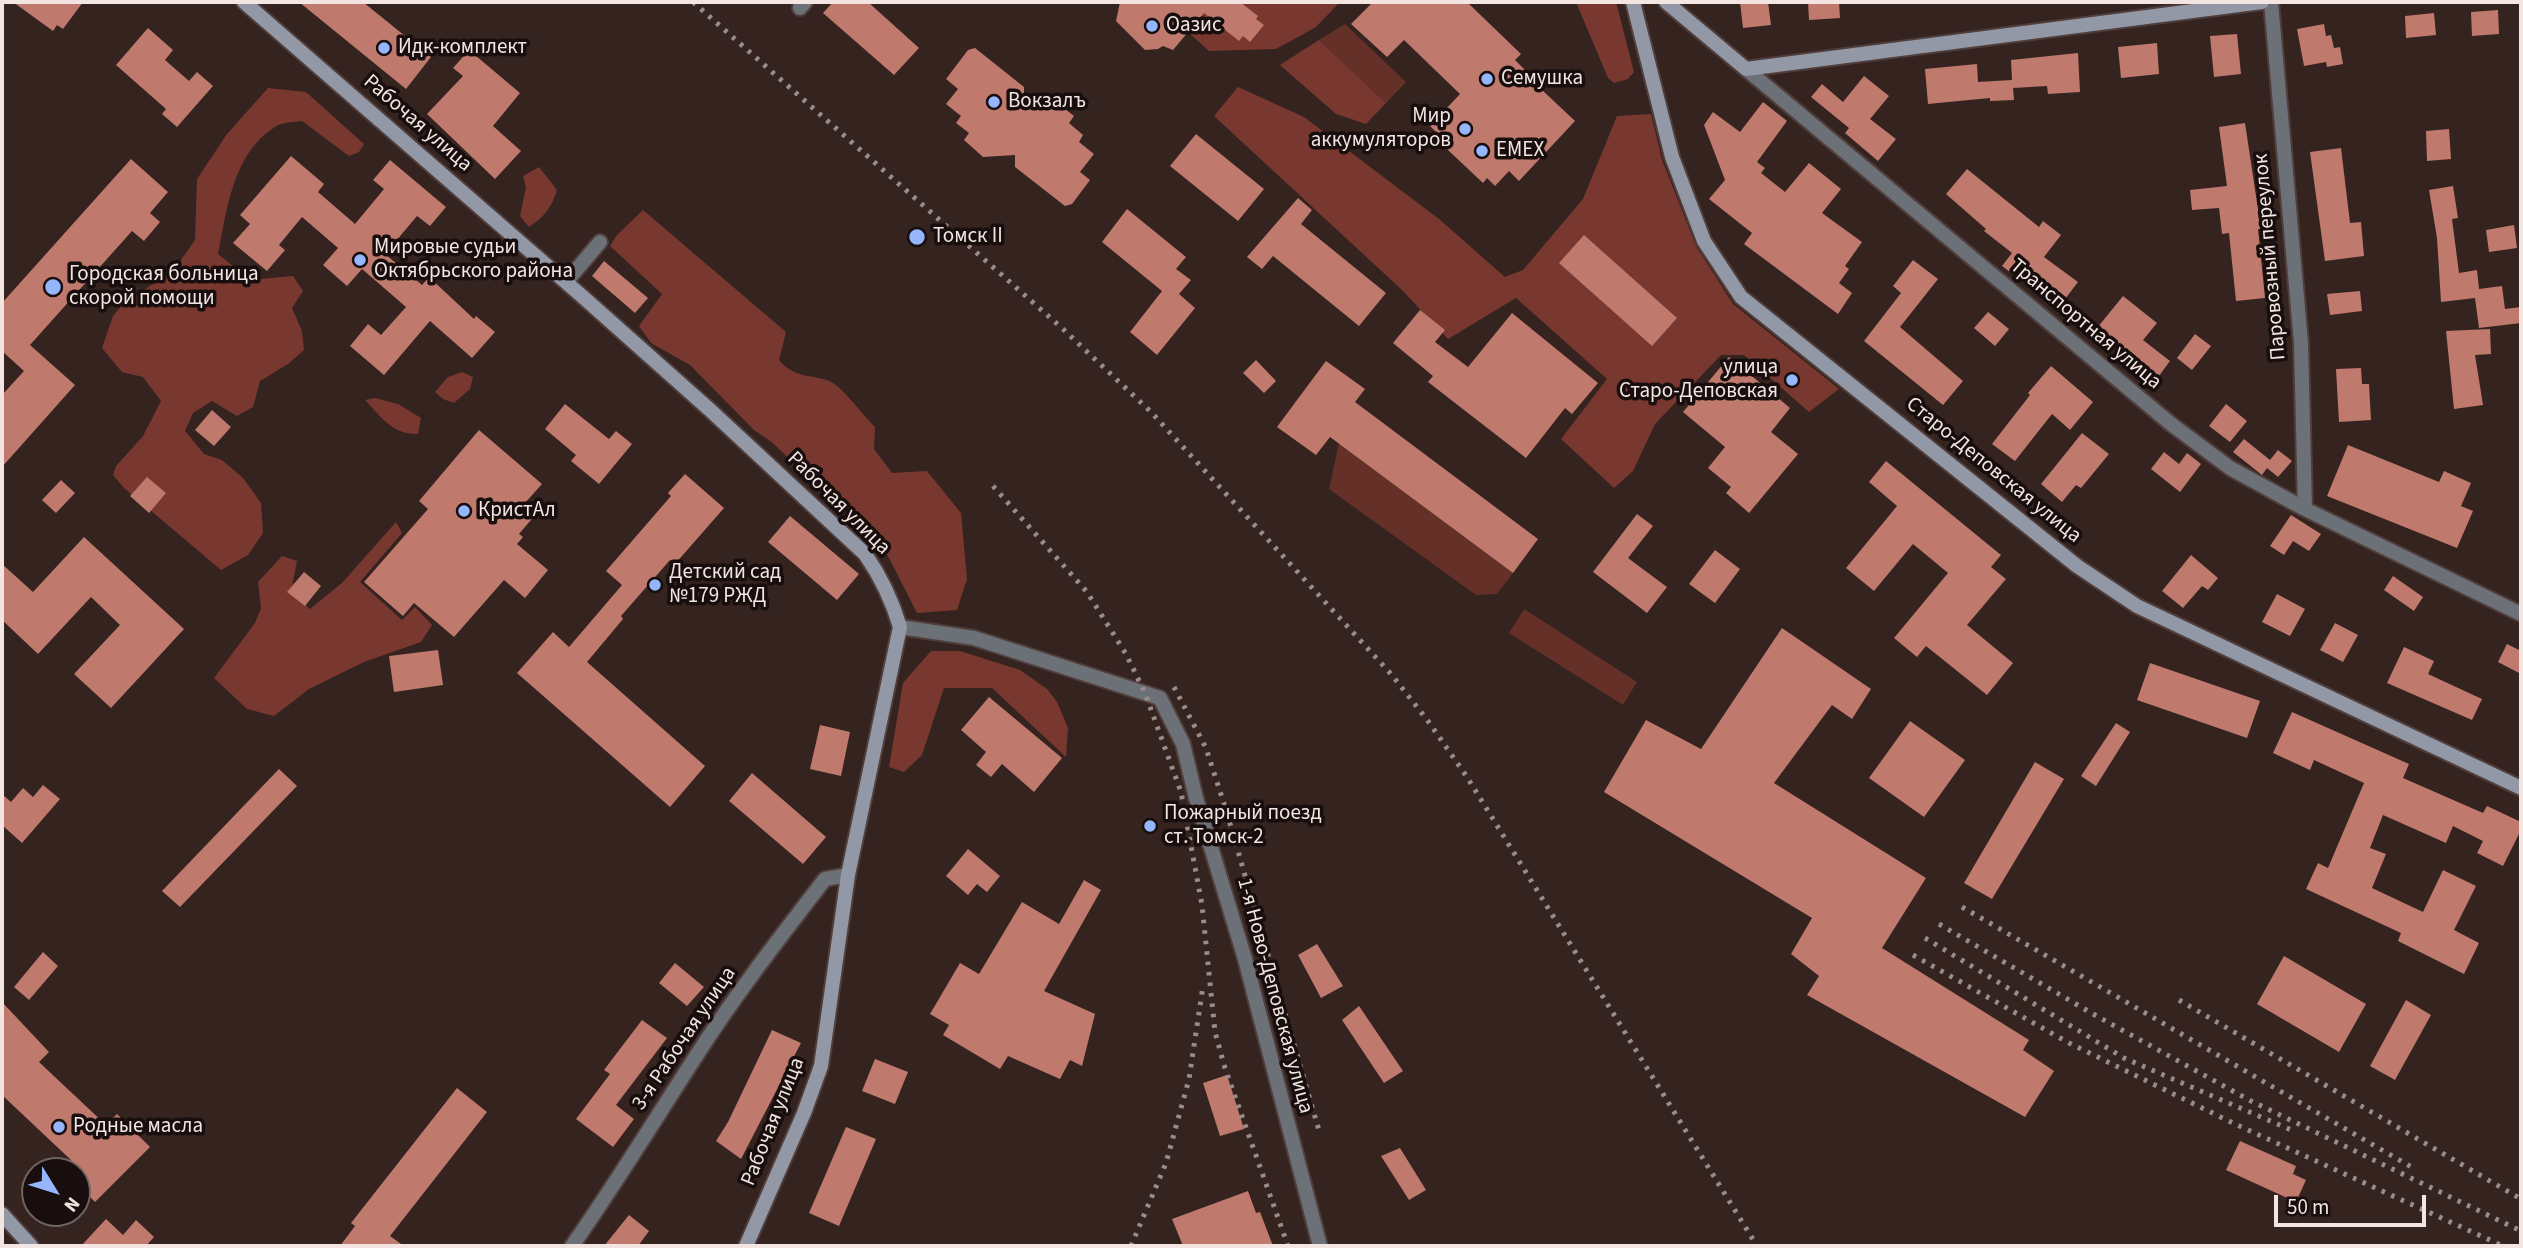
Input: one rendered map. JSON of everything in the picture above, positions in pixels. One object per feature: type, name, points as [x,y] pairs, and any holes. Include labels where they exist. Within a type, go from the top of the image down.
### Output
[{"type":"street","name":"Рабочая улица","points":[[244,2],[710,410],[865,554],[880,575],[892,601],[900,627],[848,875],[821,1066],[804,1113],[746,1246]]},
{"type":"street","name":"Старо-Деповская улица","points":[[1633,2],[1672,158],[1704,241],[1741,297],[2077,566],[2137,607],[2521,788]]},
{"type":"street","name":"Транспортная улица","points":[[1666,2],[2171,424],[2231,468],[2305,509],[2521,614]]},
{"type":"street","points":[[1746,69],[2262,2]]},
{"type":"street","name":"Паровозный переулок","points":[[2271,2],[2301,343],[2305,509]]},
{"type":"street","points":[[566,282],[600,242]]},
{"type":"street","name":"1-я Ново-Деповская улица","points":[[900,627],[974,638],[1160,698],[1183,744],[1196,798],[1245,959],[1320,1246]]},
{"type":"street","name":"3-я Рабочая улица","points":[[572,1246],[620,1177],[701,1048],[771,949],[825,878],[848,875]]},
{"type":"street","points":[[2,1214],[32,1246]]},
{"type":"shaded area","points":[[1155,2],[1340,2],[1316,27],[1276,49],[1209,51]]},
{"type":"shaded area","points":[[1576,2],[1616,2],[1634,72],[1628,79],[1614,83],[1608,78]]},
{"type":"shaded area","points":[[1345,24],[1406,82],[1386,103],[1319,40]]},
{"type":"shaded area","points":[[1319,40],[1386,103],[1366,124],[1336,114],[1280,65]]},
{"type":"shaded area","points":[[1238,87],[1304,117],[1439,219],[1505,277],[1523,270],[1583,199],[1617,116],[1651,114],[1662,160],[1696,246],[1733,304],[1839,389],[1809,412],[1744,355],[1721,355],[1655,424],[1633,471],[1614,488],[1561,439],[1607,379],[1516,298],[1448,339],[1402,290],[1214,116]]},
{"type":"shaded area","points":[[268,88],[306,92],[364,144],[359,152],[349,156],[302,121],[281,124],[261,138],[250,151],[234,183],[218,254],[250,280],[293,276],[303,291],[292,308],[302,331],[304,350],[288,364],[260,381],[253,407],[237,416],[212,401],[193,413],[185,431],[204,454],[222,460],[243,478],[261,503],[263,533],[248,555],[221,570],[124,488],[113,475],[116,466],[143,436],[161,401],[143,377],[122,372],[102,348],[113,316],[124,303],[174,270],[195,240],[197,179],[227,134]]},
{"type":"shaded area","points":[[539,167],[557,190],[547,211],[529,227],[520,216],[526,187],[523,176]]},
{"type":"shaded area","points":[[643,210],[786,332],[779,360],[786,367],[799,374],[820,378],[838,386],[875,427],[874,449],[892,473],[927,471],[961,513],[967,579],[957,610],[917,613],[865,518],[808,477],[773,443],[754,430],[690,365],[651,343],[639,326],[662,294],[610,246],[617,235]]},
{"type":"shaded area","points":[[462,372],[473,377],[470,389],[454,403],[435,392],[448,377]]},
{"type":"shaded area","points":[[375,398],[398,404],[421,418],[418,434],[401,432],[388,424],[365,400]]},
{"type":"shaded area","points":[[1339,443],[1513,573],[1497,594],[1476,595],[1329,489]]},
{"type":"shaded area","points":[[396,522],[402,533],[360,582],[402,620],[415,607],[432,625],[421,642],[364,662],[309,689],[274,716],[247,709],[214,678],[255,623],[261,608],[258,582],[282,556],[297,561],[291,592],[310,609],[342,583]]},
{"type":"shaded area","points":[[1524,609],[1637,682],[1623,705],[1509,633]]},
{"type":"shaded area","points":[[931,651],[960,651],[1020,670],[1047,689],[1057,702],[1068,728],[1066,757],[992,688],[944,688],[922,755],[904,772],[889,767],[903,683]]},
{"type":"building","points":[[13,2],[83,2],[63,29],[57,25],[53,31]]},
{"type":"building","points":[[299,2],[363,2],[431,57],[406,89]]},
{"type":"building","points":[[833,2],[868,2],[919,48],[894,75],[823,13]]},
{"type":"building","points":[[1120,2],[1240,2],[1258,16],[1256,19],[1264,25],[1250,42],[1243,36],[1239,41],[1204,13],[1173,50],[1163,46],[1145,50],[1116,21]]},
{"type":"building","points":[[1373,2],[1467,2],[1521,54],[1515,60],[1526,71],[1524,73],[1575,121],[1519,181],[1509,171],[1495,186],[1487,178],[1483,183],[1432,135],[1436,132],[1430,126],[1460,94],[1404,40],[1387,57],[1351,24]]},
{"type":"building","points":[[1740,2],[1768,2],[1771,25],[1743,28]]},
{"type":"building","points":[[1808,2],[1839,2],[1840,18],[1809,20]]},
{"type":"building","points":[[2498,10],[2499,34],[2472,36],[2471,12]]},
{"type":"building","points":[[2434,13],[2436,35],[2406,38],[2405,16]]},
{"type":"building","points":[[2324,24],[2326,36],[2331,35],[2334,48],[2340,47],[2343,64],[2327,67],[2326,62],[2304,66],[2297,29]]},
{"type":"building","points":[[148,28],[173,50],[165,60],[189,81],[197,72],[213,86],[177,127],[162,114],[166,109],[116,65]]},
{"type":"building","points":[[2237,34],[2241,74],[2214,77],[2210,36]]},
{"type":"building","points":[[2157,43],[2159,74],[2121,78],[2118,47]]},
{"type":"building","points":[[975,48],[1024,87],[1024,107],[1055,101],[1074,116],[1069,123],[1083,135],[1079,142],[1094,154],[1080,172],[1090,180],[1072,204],[1065,206],[1015,167],[1015,155],[983,157],[964,140],[969,133],[956,123],[961,116],[946,104],[958,89],[946,79],[968,50]]},
{"type":"building","points":[[469,50],[520,93],[493,126],[521,151],[495,179],[427,114],[463,76],[453,68]]},
{"type":"building","points":[[2078,53],[2080,92],[2048,94],[2047,86],[2013,88],[2014,100],[1990,101],[1990,98],[1928,104],[1925,69],[1977,64],[1978,82],[2012,80],[2011,60]]},
{"type":"building","points":[[1864,76],[1889,96],[1870,119],[1896,139],[1878,161],[1845,133],[1849,128],[1811,97],[1822,84],[1843,102]]},
{"type":"building","points":[[1763,102],[1787,121],[1757,162],[1765,168],[1761,173],[1785,192],[1809,163],[1841,189],[1822,213],[1862,242],[1845,266],[1849,269],[1839,283],[1852,293],[1838,314],[1744,244],[1752,233],[1709,199],[1725,180],[1704,125],[1713,112],[1740,132]]},
{"type":"building","points":[[2245,123],[2261,229],[2258,229],[2265,298],[2236,301],[2229,233],[2222,234],[2219,208],[2192,210],[2190,190],[2227,186],[2219,127]]},
{"type":"building","points":[[2449,129],[2451,159],[2427,161],[2426,131]]},
{"type":"building","points":[[1196,134],[1264,189],[1238,221],[1170,166]]},
{"type":"building","points":[[2341,148],[2350,223],[2361,222],[2364,256],[2325,261],[2310,152]]},
{"type":"building","name":"Мировые судьи Октябрьского района","points":[[291,156],[324,184],[318,192],[355,224],[384,189],[373,180],[390,160],[446,207],[430,226],[417,216],[385,254],[422,285],[429,277],[474,319],[476,316],[495,332],[472,358],[430,321],[384,375],[350,346],[368,324],[381,335],[406,307],[362,269],[347,286],[323,265],[338,248],[302,217],[279,245],[285,250],[267,271],[233,243],[250,224],[240,215]]},
{"type":"building","points":[[131,159],[168,192],[150,213],[160,222],[144,241],[132,231],[30,345],[75,385],[2,467],[2,395],[24,371],[2,351],[2,303]]},
{"type":"building","points":[[1967,169],[2039,227],[2043,221],[2061,235],[2044,257],[2078,282],[2062,303],[2039,285],[2035,291],[2002,266],[2012,253],[1984,231],[1986,229],[1946,194]]},
{"type":"building","points":[[2453,186],[2458,218],[2452,219],[2459,273],[2477,270],[2479,289],[2502,286],[2505,309],[2521,307],[2521,323],[2479,328],[2475,298],[2441,302],[2437,238],[2429,190]]},
{"type":"building","points":[[1298,198],[1312,210],[1301,224],[1386,293],[1359,326],[1273,256],[1262,269],[1247,257]]},
{"type":"building","points":[[1127,209],[1186,257],[1176,269],[1191,280],[1179,294],[1195,308],[1157,355],[1130,332],[1162,291],[1102,242]]},
{"type":"building","points":[[2514,225],[2517,248],[2489,252],[2486,230]]},
{"type":"building","points":[[1584,235],[1677,318],[1652,346],[1559,263]]},
{"type":"building","points":[[1913,260],[1938,279],[1900,327],[1963,381],[1943,405],[1864,341],[1901,293],[1893,286]]},
{"type":"building","points":[[604,261],[648,298],[635,313],[592,276]]},
{"type":"building","points":[[2360,291],[2362,311],[2330,315],[2327,294]]},
{"type":"building","points":[[2123,296],[2157,323],[2143,340],[2170,361],[2156,380],[2097,328]]},
{"type":"building","points":[[1420,310],[1445,330],[1435,342],[1468,367],[1512,313],[1598,383],[1572,414],[1565,408],[1526,458],[1428,382],[1433,376],[1393,343]]},
{"type":"building","points":[[1988,312],[2009,329],[1995,346],[1974,328]]},
{"type":"building","points":[[2490,329],[2491,354],[2475,355],[2483,405],[2454,409],[2446,331]]},
{"type":"building","points":[[2195,334],[2211,346],[2192,370],[2177,358]]},
{"type":"building","points":[[1729,357],[1790,408],[1771,432],[1798,454],[1749,513],[1726,493],[1731,487],[1708,468],[1725,447],[1683,412]]},
{"type":"building","points":[[1256,360],[1276,381],[1264,393],[1243,373]]},
{"type":"building","points":[[1326,361],[1365,389],[1355,402],[1538,539],[1513,573],[1330,437],[1316,455],[1277,427]]},
{"type":"building","points":[[2051,366],[2093,402],[2070,430],[2052,414],[2015,461],[1992,444]]},
{"type":"building","points":[[2361,368],[2362,384],[2369,384],[2371,420],[2339,422],[2336,369]]},
{"type":"building","points":[[565,404],[609,439],[616,431],[632,444],[599,484],[571,461],[576,455],[545,429]]},
{"type":"building","points":[[2226,404],[2247,421],[2230,442],[2209,426]]},
{"type":"building","points":[[212,410],[231,427],[214,446],[195,430]]},
{"type":"building","points":[[479,430],[542,484],[525,503],[537,513],[519,534],[523,537],[517,544],[548,570],[525,598],[504,580],[454,637],[414,603],[403,616],[364,582],[428,509],[419,501]]},
{"type":"building","points":[[2082,433],[2109,454],[2081,488],[2076,485],[2062,502],[2041,484]]},
{"type":"building","points":[[2244,439],[2270,460],[2278,450],[2292,461],[2278,477],[2267,468],[2262,475],[2233,452]]},
{"type":"building","points":[[2348,445],[2439,482],[2444,471],[2471,483],[2461,506],[2473,511],[2457,548],[2327,496]]},
{"type":"building","points":[[2164,452],[2179,464],[2187,453],[2201,464],[2180,492],[2151,469]]},
{"type":"building","points":[[1886,461],[2001,555],[1991,567],[2006,579],[1967,625],[2013,663],[1987,695],[1926,646],[1917,657],[1894,638],[1948,573],[1913,544],[1874,591],[1846,568],[1897,506],[1869,482]]},
{"type":"building","points":[[685,474],[724,508],[675,564],[670,560],[621,616],[623,619],[587,662],[705,766],[670,807],[517,673],[553,632],[569,647],[622,585],[606,571],[671,496],[668,493]]},
{"type":"building","points":[[147,477],[166,493],[149,513],[130,496]]},
{"type":"building","points":[[61,480],[75,493],[56,513],[42,500]]},
{"type":"building","points":[[1637,514],[1653,526],[1628,558],[1667,587],[1647,613],[1593,572]]},
{"type":"building","points":[[2291,515],[2321,534],[2309,551],[2293,541],[2284,555],[2270,546]]},
{"type":"building","points":[[790,516],[859,574],[837,600],[768,542]]},
{"type":"building","points":[[84,537],[184,629],[111,708],[74,674],[120,625],[91,597],[38,654],[2,620],[2,564],[33,592]]},
{"type":"building","points":[[1715,550],[1740,569],[1715,603],[1689,584]]},
{"type":"building","points":[[2191,555],[2218,578],[2208,590],[2202,586],[2183,608],[2162,591]]},
{"type":"building","points":[[304,572],[321,586],[305,606],[287,592]]},
{"type":"building","points":[[2393,576],[2423,597],[2414,611],[2384,590]]},
{"type":"building","points":[[2277,594],[2305,609],[2290,636],[2262,622]]},
{"type":"building","points":[[2335,623],[2358,635],[2343,662],[2320,650]]},
{"type":"building","points":[[1782,628],[1871,689],[1852,719],[1832,705],[1774,783],[1926,878],[1882,948],[2029,1040],[2023,1050],[2054,1071],[2025,1117],[1807,995],[1819,976],[1791,954],[1812,918],[1604,792],[1646,720],[1701,749]]},
{"type":"building","points":[[2507,644],[2521,651],[2521,674],[2498,662]]},
{"type":"building","points":[[2404,647],[2434,661],[2428,674],[2482,699],[2472,720],[2387,683]]},
{"type":"building","points":[[438,650],[443,685],[394,692],[389,656]]},
{"type":"building","points":[[2150,663],[2260,701],[2247,738],[2137,700]]},
{"type":"building","points":[[989,697],[1062,758],[1034,792],[1002,764],[991,777],[976,765],[986,752],[961,730]]},
{"type":"building","points":[[2292,712],[2409,764],[2403,778],[2483,813],[2487,806],[2521,822],[2521,830],[2503,866],[2477,853],[2483,841],[2453,826],[2446,843],[2383,815],[2370,848],[2386,854],[2372,888],[2423,912],[2443,870],[2476,886],[2454,930],[2479,943],[2464,974],[2398,941],[2401,933],[2306,889],[2318,863],[2328,868],[2364,783],[2314,760],[2310,770],[2273,753]]},
{"type":"building","points":[[1910,721],[1965,760],[1924,817],[1869,778]]},
{"type":"building","points":[[2116,723],[2130,732],[2096,786],[2081,776]]},
{"type":"building","points":[[820,725],[850,732],[841,776],[810,769]]},
{"type":"building","points":[[2035,762],[2064,779],[1992,899],[1964,883]]},
{"type":"building","points":[[279,769],[297,786],[180,907],[162,891]]},
{"type":"building","points":[[752,773],[826,837],[803,864],[729,801]]},
{"type":"building","points":[[43,785],[60,799],[22,843],[2,825],[2,794],[11,802],[23,788],[33,797]]},
{"type":"building","points":[[968,849],[1000,876],[987,892],[977,884],[968,895],[946,876]]},
{"type":"building","points":[[1084,880],[1101,890],[1044,991],[1095,1014],[1082,1066],[1070,1060],[1060,1079],[1008,1056],[1000,1069],[943,1035],[949,1025],[930,1014],[960,963],[979,974],[1022,902],[1059,924]]},
{"type":"building","points":[[1317,944],[1343,986],[1321,998],[1298,955]]},
{"type":"building","points":[[43,952],[58,966],[29,1000],[14,987]]},
{"type":"building","points":[[2284,956],[2366,1004],[2339,1052],[2257,1004]]},
{"type":"building","points":[[675,963],[704,987],[687,1006],[659,983]]},
{"type":"building","points":[[2406,1000],[2431,1015],[2395,1080],[2370,1066]]},
{"type":"building","points":[[2,1002],[49,1052],[39,1062],[106,1125],[117,1114],[150,1147],[95,1202],[91,1198],[91,1157],[68,1157],[2,1095]]},
{"type":"building","points":[[1359,1006],[1403,1071],[1384,1083],[1342,1020]]},
{"type":"building","points":[[642,1020],[667,1038],[616,1105],[634,1119],[613,1147],[576,1119],[610,1074],[604,1070]]},
{"type":"building","points":[[772,1030],[801,1043],[741,1159],[716,1141],[728,1122]]},
{"type":"building","points":[[875,1059],[908,1072],[895,1104],[862,1091]]},
{"type":"building","points":[[1227,1075],[1244,1129],[1220,1136],[1203,1083]]},
{"type":"building","points":[[457,1088],[487,1112],[390,1236],[404,1246],[340,1246],[355,1226],[351,1223]]},
{"type":"building","points":[[846,1127],[876,1139],[839,1226],[809,1213]]},
{"type":"building","points":[[2240,1141],[2296,1166],[2293,1174],[2306,1180],[2296,1202],[2226,1170]]},
{"type":"building","points":[[1400,1148],[1426,1190],[1409,1200],[1381,1156]]},
{"type":"building","points":[[1248,1191],[1256,1213],[1260,1212],[1273,1246],[1183,1246],[1172,1219]]},
{"type":"building","points":[[629,1215],[649,1231],[638,1246],[604,1246]]},
{"type":"building","points":[[106,1219],[123,1235],[136,1220],[154,1237],[146,1246],[81,1246]]},
{"type":"railway","points":[[693,2],[1063,329],[1151,412],[1391,674],[1467,777],[1757,1246]]},
{"type":"railway","points":[[993,486],[1087,592],[1126,654],[1145,693],[1181,792],[1202,905],[1215,1032],[1225,1068],[1288,1246]]},
{"type":"railway","points":[[1174,687],[1206,748],[1320,1134]]},
{"type":"railway","points":[[1962,907],[2413,1168]]},
{"type":"railway","points":[[1939,924],[2093,1014],[2251,1101],[2521,1231]]},
{"type":"railway","points":[[1925,938],[2124,1058],[2296,1132]]},
{"type":"railway","points":[[1913,955],[2069,1043],[2237,1125],[2503,1246]]},
{"type":"railway","points":[[1131,1246],[1166,1163],[1189,1079],[1203,986]]},
{"type":"railway","points":[[2179,1000],[2521,1199]]},
{"type":"place","name":"Оазис","points":[[1152,26]]},
{"type":"place","name":"Идк-комплект","points":[[384,48]]},
{"type":"place","name":"Семушка","points":[[1487,79]]},
{"type":"place","name":"Вокзалъ","points":[[994,102]]},
{"type":"place","name":"Мир аккумуляторов","points":[[1465,129]]},
{"type":"place","name":"EMEX","points":[[1482,151]]},
{"type":"place","name":"Томск II","points":[[917,237]]},
{"type":"place","name":"Мировые судьи Октябрьского района","points":[[360,260]]},
{"type":"place","name":"Городская больница скорой помощи","points":[[53,287]]},
{"type":"place","name":"улица Старо-Деповская","points":[[1792,380]]},
{"type":"place","name":"КристАл","points":[[464,511]]},
{"type":"place","name":"Детский сад №179 РЖД","points":[[655,585]]},
{"type":"place","name":"Пожарный поезд ст. Томск-2","points":[[1150,826]]},
{"type":"place","name":"Родные масла","points":[[59,1127]]}]
